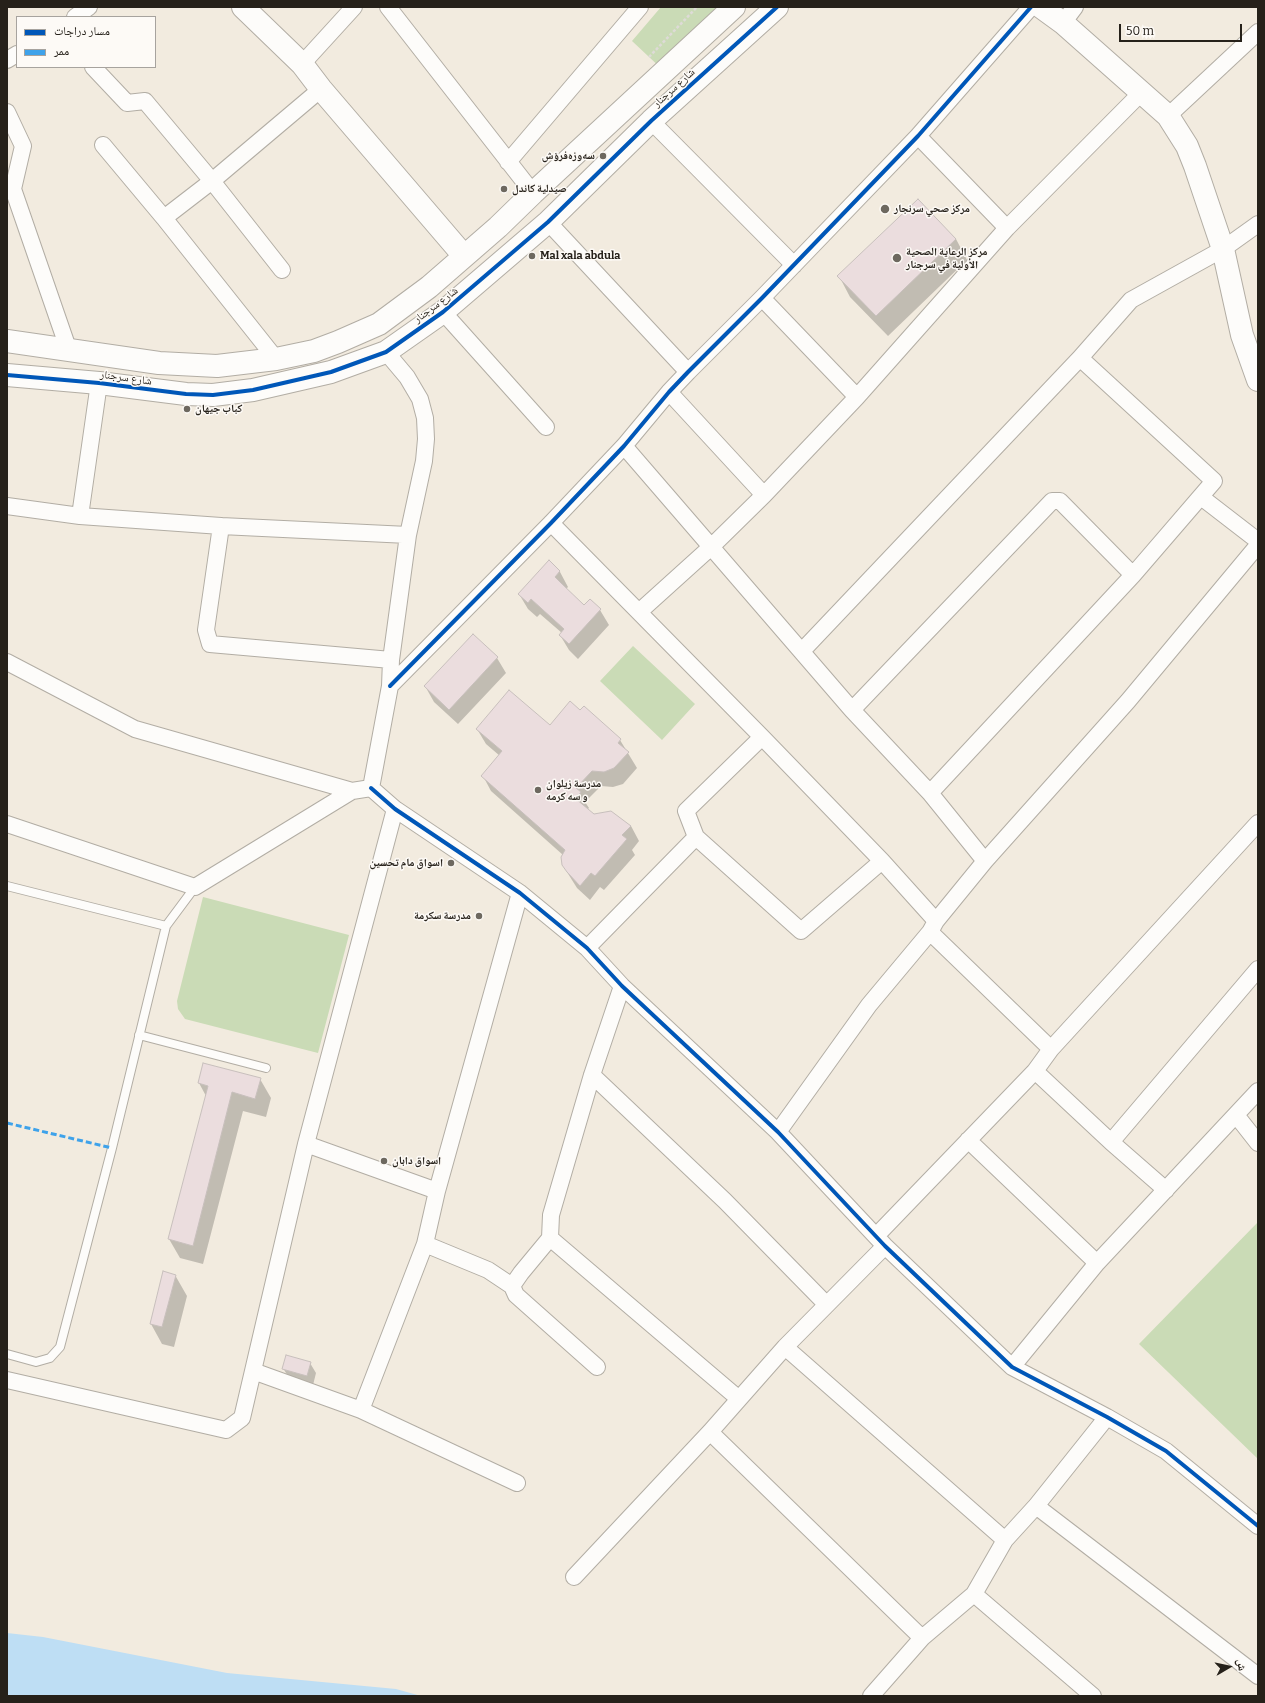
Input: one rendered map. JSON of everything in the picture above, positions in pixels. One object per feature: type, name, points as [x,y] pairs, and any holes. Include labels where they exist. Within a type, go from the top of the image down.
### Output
[{"type":"street","points":[[76,16],[89,7]]},
{"type":"street","points":[[243,7],[302,64],[321,89],[464,256]]},
{"type":"street","points":[[302,64],[354,7]]},
{"type":"street","points":[[388,7],[533,194]]},
{"type":"street","points":[[508,162],[640,7]]},
{"type":"street","name":"شارع سرجنار","points":[[7,341],[159,363],[217,366],[276,359],[314,351],[379,324],[429,286],[498,227],[734,7]]},
{"type":"street","name":"شارع سرجنار","points":[[7,375],[99,383],[186,394],[213,395],[253,390],[331,372],[386,352],[443,312],[548,222],[651,121],[777,7]]},
{"type":"street","points":[[390,686],[551,523],[624,446],[669,392],[918,136],[1031,7]]},
{"type":"street","points":[[1041,7],[1069,15],[1142,92],[1168,116],[1187,146],[1222,249],[1242,335],[1258,380]]},
{"type":"street","points":[[1168,116],[1258,32]]},
{"type":"street","points":[[7,60],[16,55]]},
{"type":"street","points":[[94,68],[127,103],[145,101],[212,181],[282,270]]},
{"type":"street","points":[[164,218],[212,181],[321,89]]},
{"type":"street","points":[[639,612],[711,547],[764,495],[857,397],[1007,228],[1142,92]]},
{"type":"street","points":[[7,112],[23,146],[13,190],[69,351]]},
{"type":"street","points":[[651,121],[794,265]]},
{"type":"street","points":[[918,136],[1007,228]]},
{"type":"street","points":[[102,145],[164,218],[276,359]]},
{"type":"street","points":[[548,222],[688,372]]},
{"type":"street","points":[[802,651],[1080,358],[1131,300],[1222,249],[1258,224]]},
{"type":"street","points":[[762,298],[857,397]]},
{"type":"street","points":[[443,312],[546,427]]},
{"type":"street","points":[[371,788],[390,686],[391,660],[408,535],[424,461],[426,439],[425,418],[420,399],[407,378],[386,352]]},
{"type":"street","points":[[930,793],[1133,575],[1214,481],[1080,358]]},
{"type":"street","points":[[80,516],[99,383]]},
{"type":"street","points":[[669,392],[764,495]]},
{"type":"street","points":[[624,446],[852,710],[930,793],[985,860]]},
{"type":"street","points":[[1201,497],[1258,540]]},
{"type":"street","points":[[852,710],[1052,501],[1060,501],[1133,575]]},
{"type":"street","points":[[7,506],[80,516],[221,526],[408,535]]},
{"type":"street","points":[[551,523],[882,861],[933,926],[1051,1049]]},
{"type":"street","points":[[221,526],[206,630],[210,644],[391,660]]},
{"type":"street","points":[[778,1132],[869,1005],[985,860],[1128,701],[1258,545]]},
{"type":"street","points":[[7,662],[135,728],[352,791]]},
{"type":"street","points":[[762,737],[686,811],[696,836],[801,931],[882,861]]},
{"type":"street","points":[[7,824],[195,887],[352,791],[371,788]]},
{"type":"street","points":[[371,788],[395,809],[520,893],[587,948],[622,986],[778,1132],[881,1240],[1012,1367],[1166,1450],[1258,1526]]},
{"type":"street","points":[[7,1380],[226,1430],[242,1418],[306,1144],[395,809]]},
{"type":"street","points":[[574,1577],[710,1432],[785,1347],[826,1304],[968,1140],[1036,1071],[1051,1049],[1258,823]]},
{"type":"street","points":[[587,948],[696,836]]},
{"type":"street","points":[[361,1410],[425,1244],[437,1191],[520,893]]},
{"type":"street","points":[[1111,1142],[1258,969]]},
{"type":"street","points":[[512,1286],[550,1238],[551,1215],[592,1075],[622,986]]},
{"type":"street","points":[[1036,1071],[1111,1142],[1166,1190]]},
{"type":"street","points":[[592,1075],[725,1201],[826,1304]]},
{"type":"street","points":[[1012,1367],[1097,1263],[1258,1091]]},
{"type":"street","points":[[1236,1115],[1258,1143]]},
{"type":"street","points":[[968,1140],[1097,1263]]},
{"type":"street","points":[[306,1144],[437,1191]]},
{"type":"street","points":[[550,1238],[739,1399]]},
{"type":"street","points":[[425,1244],[488,1270],[512,1286],[516,1295],[597,1367]]},
{"type":"street","points":[[785,1347],[1005,1540]]},
{"type":"street","points":[[253,1371],[361,1410],[517,1483]]},
{"type":"street","points":[[871,1696],[922,1638],[974,1594],[1005,1540],[1036,1506],[1107,1417]]},
{"type":"street","points":[[710,1432],[922,1638]]},
{"type":"street","points":[[1036,1506],[1258,1676]]},
{"type":"street","points":[[974,1594],[1093,1696]]},
{"type":"lane","points":[[7,886],[166,926]]},
{"type":"lane","points":[[7,1354],[36,1362],[50,1358],[60,1347],[112,1148],[166,926],[195,887]]},
{"type":"lane","points":[[139,1035],[266,1068]]},
{"type":"path","points":[[649,57],[697,7]]},
{"type":"green space","points":[[661,7],[728,7],[664,71],[632,41]]},
{"type":"green space","points":[[633,646],[695,704],[662,740],[600,681]]},
{"type":"green space","points":[[203,897],[349,935],[318,1053],[185,1019],[178,1009],[177,1001]]},
{"type":"green space","points":[[1258,1222],[1258,1459],[1139,1344]]},
{"type":"water","points":[[7,1633],[43,1637],[227,1673],[396,1689],[421,1696],[7,1696]]},
{"type":"building","name":"مركز الرعاية الصحية الأولية في سرجنار","points":[[918,199],[956,239],[876,316],[837,276]]},
{"type":"building","points":[[549,560],[560,571],[555,577],[584,605],[590,599],[601,609],[569,644],[559,635],[564,629],[531,599],[528,603],[518,594]]},
{"type":"building","points":[[473,634],[498,657],[449,710],[424,686]]},
{"type":"building","name":"مدرسة زيلوان و سه كرمه","points":[[509,690],[550,725],[570,701],[580,710],[584,706],[621,739],[618,743],[629,752],[614,768],[604,772],[592,771],[576,788],[581,792],[576,799],[594,814],[611,811],[631,826],[622,835],[627,839],[595,876],[591,873],[580,886],[562,865],[561,857],[565,850],[481,776],[502,751],[476,729]]},
{"type":"building","points":[[203,1063],[261,1078],[255,1099],[232,1092],[193,1246],[168,1239],[208,1086],[198,1083]]},
{"type":"building","points":[[163,1271],[176,1275],[162,1327],[150,1324]]},
{"type":"building","points":[[286,1355],[311,1362],[307,1376],[282,1369]]},
{"type":"marked path","points":[[7,1123],[112,1148]]},
{"type":"cycle path","points":[[7,375],[99,383],[186,394],[213,395],[253,390],[331,372],[386,352],[443,312],[548,222],[651,121],[777,7]]},
{"type":"cycle path","points":[[390,686],[551,523],[624,446],[669,392],[918,136],[1031,7]]},
{"type":"cycle path","points":[[371,788],[395,809],[520,893],[587,948],[622,986],[778,1132],[885,1246],[1012,1367],[1107,1417],[1166,1451],[1258,1526]]},
{"type":"place","name":"سەوزەفرۆش","points":[[603,156]]},
{"type":"place","name":"صيدلية كاندل","points":[[504,189]]},
{"type":"place","name":"مركز صحي سرنجار","points":[[885,209]]},
{"type":"place","name":"Mal xala abdula","points":[[532,256]]},
{"type":"place","name":"مركز الرعاية الصحية الأولية في سرجنار","points":[[897,258]]},
{"type":"place","name":"كباب جيهان","points":[[187,409]]},
{"type":"place","name":"مدرسة زيلوان و سه كرمه","points":[[538,790]]},
{"type":"place","name":"اسواق مام تحسين","points":[[451,863]]},
{"type":"place","name":"مدرسة سكرمة","points":[[479,916]]},
{"type":"place","name":"اسواق دابان","points":[[384,1161]]}]
